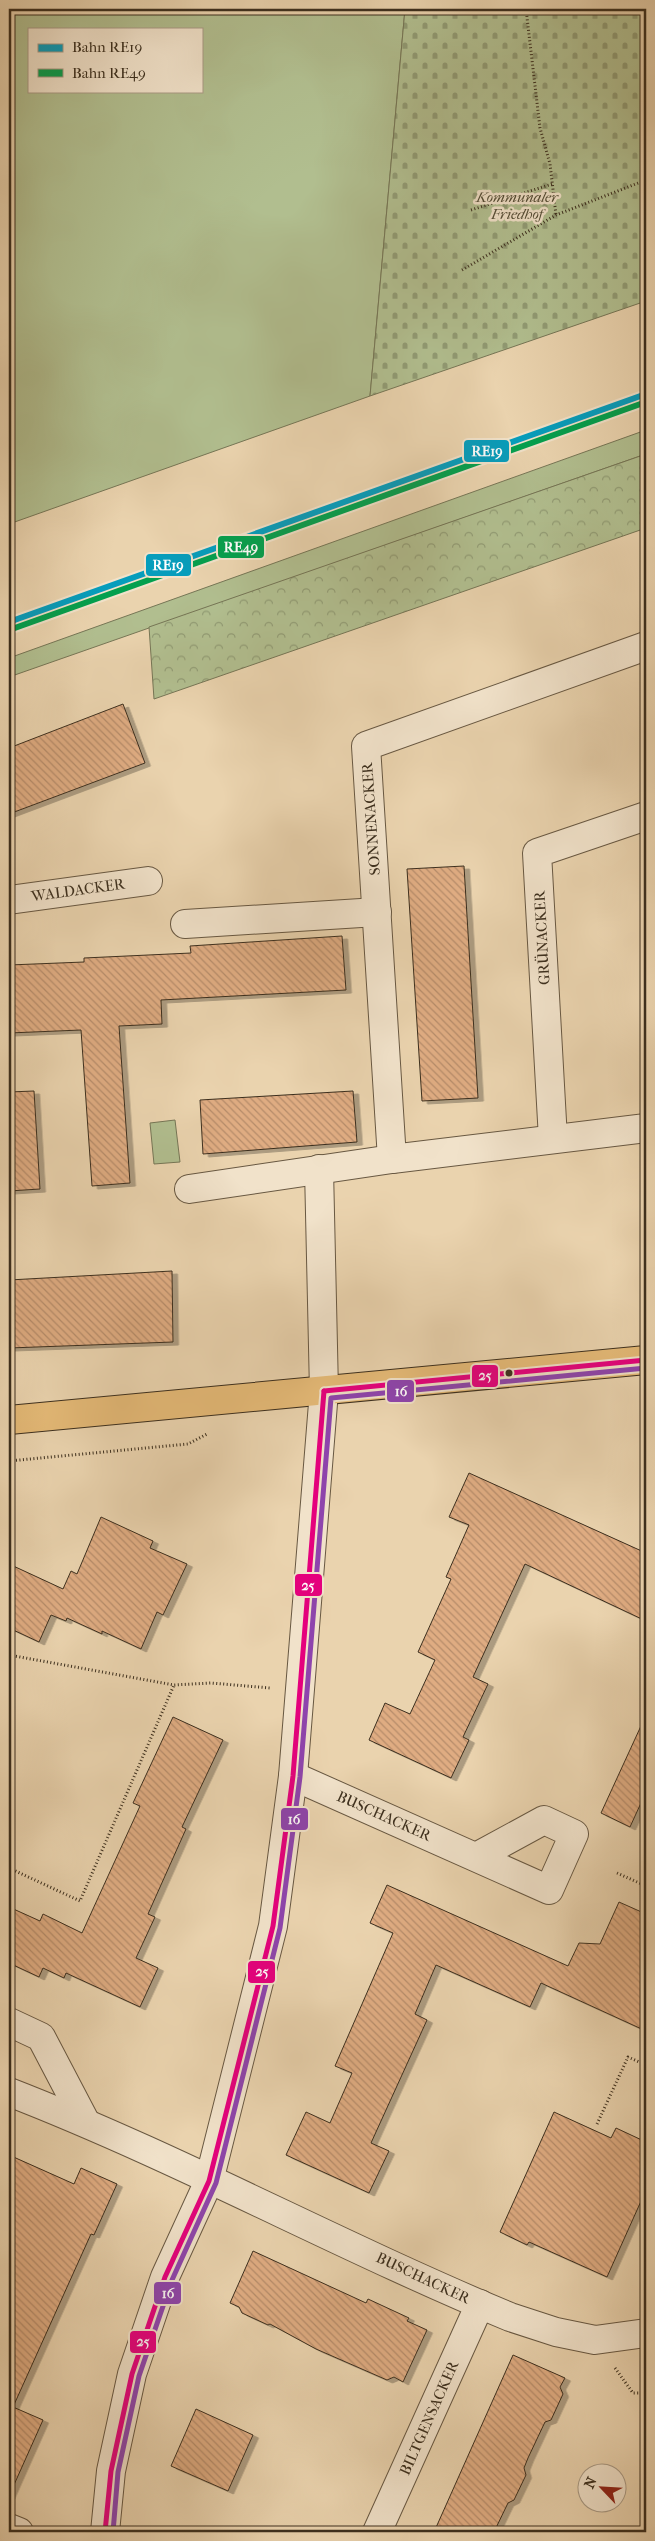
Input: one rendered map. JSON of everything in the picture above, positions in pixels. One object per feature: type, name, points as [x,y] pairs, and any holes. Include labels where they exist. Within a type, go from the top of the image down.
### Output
[{"type":"main road","points":[[9,1420],[646,1360]]},
{"type":"street","name":"SONNENACKER","points":[[392,1159],[366,746],[646,646]]},
{"type":"street","name":"GRÜNACKER","points":[[554,1139],[537,853],[646,816]]},
{"type":"street","name":"WALDACKER","points":[[9,900],[148,880]]},
{"type":"street","points":[[184,924],[377,912]]},
{"type":"street","points":[[188,1189],[392,1159],[646,1128]]},
{"type":"street","points":[[105,2532],[111,2471],[132,2374],[165,2278],[209,2181],[273,1926],[292,1776],[324,1391],[319,1169]]},
{"type":"street","name":"BUSCHACKER","points":[[292,1776],[476,1857]]},
{"type":"street","points":[[9,2022],[41,2037],[85,2121]]},
{"type":"street","name":"BUSCHACKER","points":[[9,2092],[85,2121],[209,2181],[480,2304],[556,2332],[595,2340],[646,2333]]},
{"type":"street","name":"BILTGENSACKER","points":[[377,2532],[480,2304]]},
{"type":"street","points":[[9,2528],[19,2532]]},
{"type":"path","points":[[526,9],[540,128],[550,164],[556,216]]},
{"type":"path","points":[[462,270],[556,216],[646,180]]},
{"type":"path","points":[[471,210],[552,184]]},
{"type":"path","points":[[9,1461],[188,1444],[214,1432]]},
{"type":"path","points":[[9,1655],[174,1685],[211,1683],[299,1690]]},
{"type":"path","points":[[9,1868],[80,1901],[174,1685]]},
{"type":"path","points":[[617,1873],[646,1886]]},
{"type":"path","points":[[597,2124],[628,2057],[646,2065]]},
{"type":"path","points":[[9,2252],[12,2245]]},
{"type":"path","points":[[595,2340],[633,2393],[646,2393]]},
{"type":"green space","points":[[9,9],[405,9],[370,396],[9,524]]},
{"type":"green space","name":"Kommunaler Friedhof","points":[[405,9],[646,9],[646,301],[370,396]]},
{"type":"green space","points":[[646,430],[646,454],[9,677],[9,658]]},
{"type":"green space","points":[[646,454],[646,528],[154,699],[149,627]]},
{"type":"green space","points":[[175,1120],[180,1162],[154,1164],[150,1123]]},
{"type":"building","points":[[123,704],[145,763],[9,814],[9,748]]},
{"type":"building","points":[[464,866],[478,1098],[422,1101],[407,869]]},
{"type":"building","points":[[342,936],[346,990],[161,1000],[162,1024],[119,1026],[130,1183],[92,1186],[81,1030],[9,1033],[9,965],[84,962],[84,958],[191,953],[190,946]]},
{"type":"building","points":[[34,1091],[40,1189],[9,1191],[9,1092]]},
{"type":"building","points":[[353,1091],[357,1142],[203,1154],[200,1100]]},
{"type":"building","points":[[172,1271],[173,1342],[9,1348],[9,1280]]},
{"type":"building","points":[[469,1473],[646,1553],[646,1621],[525,1564],[473,1677],[488,1684],[463,1737],[469,1740],[451,1778],[369,1740],[385,1703],[410,1714],[435,1660],[418,1652],[451,1579],[446,1577],[469,1525],[449,1517]]},
{"type":"building","points":[[101,1517],[153,1541],[150,1548],[187,1564],[163,1615],[157,1612],[141,1649],[102,1631],[102,1634],[67,1618],[66,1621],[51,1615],[39,1642],[9,1628],[9,1564],[63,1589],[71,1571],[77,1574]]},
{"type":"building","points":[[646,1715],[646,1792],[630,1827],[601,1813]]},
{"type":"building","points":[[173,1717],[223,1740],[182,1827],[186,1829],[148,1914],[155,1917],[136,1958],[158,1968],[140,2007],[66,1973],[64,1978],[43,1968],[39,1977],[9,1963],[9,1907],[40,1921],[43,1914],[82,1933],[140,1806],[133,1803]]},
{"type":"building","points":[[387,1885],[568,1966],[579,1943],[600,1944],[619,1902],[646,1914],[646,2031],[541,1983],[530,2007],[436,1965],[415,2014],[427,2020],[371,2143],[389,2151],[369,2193],[286,2155],[306,2112],[330,2123],[352,2073],[335,2066],[393,1933],[370,1923]]},
{"type":"building","points":[[554,2112],[611,2138],[616,2128],[646,2142],[646,2190],[607,2277],[529,2242],[527,2245],[500,2232]]},
{"type":"building","points":[[9,2155],[74,2184],[81,2168],[117,2184],[94,2235],[91,2234],[13,2407],[43,2420],[9,2496]]},
{"type":"building","points":[[253,2251],[366,2303],[368,2299],[409,2318],[407,2321],[427,2330],[403,2382],[394,2377],[387,2380],[316,2349],[270,2324],[268,2325],[242,2313],[239,2307],[230,2303]]},
{"type":"building","points":[[513,2355],[565,2378],[560,2387],[563,2394],[551,2420],[545,2422],[528,2458],[524,2468],[526,2475],[514,2500],[508,2503],[494,2532],[434,2532]]},
{"type":"building","points":[[196,2409],[253,2435],[228,2491],[171,2466]]},
{"type":"rail line","name":"RE19","points":[[9,622],[646,394]]},
{"type":"rail line","name":"RE49","points":[[12,629],[646,402]]},
{"type":"transit line","name":"25","points":[[324,1391],[646,1360]]},
{"type":"transit line","name":"16","points":[[113,2532],[118,2472],[139,2376],[172,2280],[216,2183],[280,1928],[300,1777],[331,1398],[646,1368]]},
{"type":"transit line","name":"25","points":[[105,2532],[111,2471],[132,2374],[165,2277],[209,2181],[273,1926],[293,1776],[324,1391]]}]
